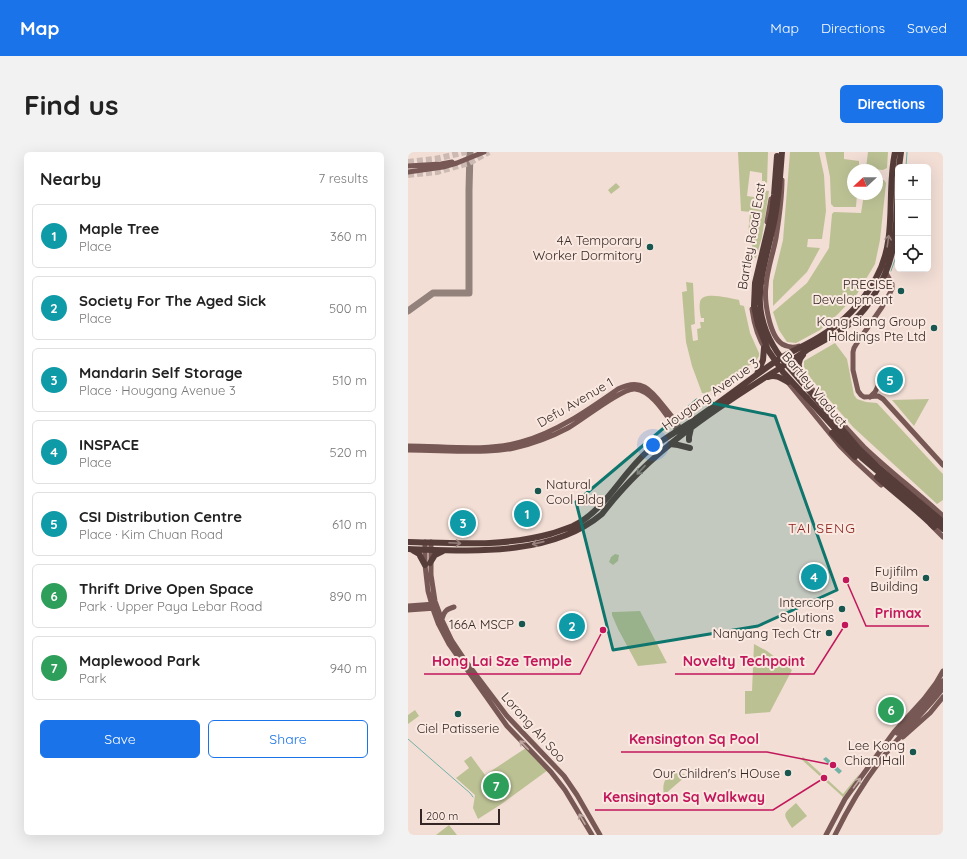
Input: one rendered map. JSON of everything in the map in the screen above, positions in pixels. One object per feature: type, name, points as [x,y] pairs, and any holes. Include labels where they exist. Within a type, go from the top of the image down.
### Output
[{"type":"highway","name":"Bartley Viaduct","points":[[778,152],[772,212],[755,283],[754,306],[758,325],[768,350],[806,398],[862,458],[943,529]]},
{"type":"highway","name":"Bartley Viaduct","points":[[783,152],[777,209],[762,273],[759,293],[761,315],[768,337],[782,359],[852,441],[872,461],[943,522]]},
{"type":"highway","name":"Hougang Avenue 3","points":[[895,152],[893,163],[895,174]]},
{"type":"highway","points":[[899,164],[901,152]]},
{"type":"highway","name":"Hougang Avenue 3","points":[[409,549],[488,549],[540,543],[576,531],[602,514],[647,464],[670,444],[680,432],[691,428],[731,400],[783,357],[835,334],[853,322],[886,280],[886,272],[894,242],[893,228],[895,196]]},
{"type":"highway","name":"Hougang Avenue 3","points":[[408,542],[478,544],[514,541],[545,535],[573,526],[587,518],[601,505],[648,451],[680,432],[696,419],[758,378],[778,369],[848,315],[874,282],[883,264],[893,228]]},
{"type":"highway","points":[[764,348],[763,360],[758,378],[778,376],[788,382]]},
{"type":"highway","points":[[802,377],[799,362],[806,348]]},
{"type":"highway","points":[[806,398],[823,423],[846,448],[895,494],[918,511],[934,527]]},
{"type":"highway","points":[[689,440],[691,428]]},
{"type":"highway","points":[[670,444],[690,448]]},
{"type":"highway","points":[[409,549],[419,554],[428,564],[435,555],[444,550]]},
{"type":"main road","points":[[408,166],[433,165],[453,162],[477,152]]},
{"type":"main road","points":[[408,172],[457,164],[484,152]]},
{"type":"main road","name":"Bartley Road East","points":[[774,152],[771,194],[764,237],[753,288],[751,307],[754,324],[759,338],[778,369],[812,410],[831,436],[854,460],[899,500],[934,527],[943,537]]},
{"type":"main road","name":"Bartley Road East","points":[[783,152],[782,196],[766,290],[766,303],[769,320],[778,341],[789,347],[806,348]]},
{"type":"main road","points":[[767,219],[774,216],[778,222]]},
{"type":"main road","points":[[886,280],[892,284],[892,289],[882,307],[857,343],[853,352],[853,370],[858,391],[864,396],[878,396],[883,399],[943,465]]},
{"type":"main road","points":[[753,288],[762,288],[766,290]]},
{"type":"main road","points":[[783,357],[853,436],[943,516]]},
{"type":"main road","name":"Defu Avenue 1","points":[[408,446],[488,447],[521,442],[552,431],[625,386],[635,384],[645,387],[654,393],[680,432]]},
{"type":"main road","points":[[870,397],[876,392],[878,386]]},
{"type":"main road","name":"Defu Avenue 1","points":[[408,450],[478,451],[514,448],[535,442],[568,428],[620,394],[631,389],[643,391],[648,394],[680,432]]},
{"type":"main road","name":"Lorong Ah Soo","points":[[428,542],[428,590],[452,641],[514,734],[558,781],[573,802],[592,835]]},
{"type":"main road","name":"Lorong Ah Soo","points":[[428,564],[438,623],[449,644],[499,711],[564,776],[576,793],[600,835]]},
{"type":"main road","points":[[418,605],[425,600],[428,590]]},
{"type":"main road","points":[[408,606],[435,606]]},
{"type":"main road","points":[[408,610],[435,606]]},
{"type":"main road","points":[[442,620],[444,612],[454,607]]},
{"type":"main road","points":[[826,835],[844,801],[894,732],[924,699],[936,683],[943,670]]},
{"type":"main road","points":[[873,761],[931,698],[943,680]]},
{"type":"main road","points":[[835,835],[847,811],[866,781],[887,753],[943,688]]},
{"type":"main road","points":[[887,753],[930,713],[943,697]]},
{"type":"highlighted area","points":[[697,400],[775,416],[837,590],[758,626],[613,650],[576,502]]},
{"type":"green space","points":[[738,152],[768,152],[767,185],[765,185],[765,181],[762,181],[762,173],[750,171],[747,196],[760,198],[761,190],[769,191],[762,237],[756,258],[750,256],[754,236],[748,235],[750,212],[741,211]]},
{"type":"green space","points":[[790,152],[819,152],[824,175],[826,211],[822,239],[808,239],[807,247],[820,248],[807,272],[773,306],[773,281],[783,240]]},
{"type":"green space","points":[[825,152],[844,152],[844,159],[859,161],[859,164],[847,164],[847,200],[857,200],[856,207],[834,207],[831,204],[830,177]]},
{"type":"green space","points":[[868,152],[888,152],[887,168],[883,170],[883,164],[866,164]]},
{"type":"green space","points":[[884,180],[886,183],[880,240],[875,264],[857,294],[820,330],[796,343],[787,342],[779,330],[773,312],[807,283],[829,248],[832,214],[834,212],[861,213],[863,200],[883,200]]},
{"type":"green space","points":[[616,183],[620,187],[611,194],[608,190]]},
{"type":"green space","points":[[686,282],[693,283],[695,324],[691,325],[693,341],[698,340],[697,329],[701,328],[700,322],[704,322],[704,318],[701,318],[700,310],[700,302],[702,298],[706,296],[724,297],[739,300],[740,305],[744,306],[750,333],[759,353],[756,361],[706,394],[702,393],[692,366],[686,342],[682,292],[687,291]]},
{"type":"green space","points":[[835,343],[847,359],[854,395],[857,399],[877,403],[943,474],[943,500],[937,504],[853,427],[812,380],[804,367],[804,361]]},
{"type":"green space","points":[[929,399],[914,426],[892,400]]},
{"type":"green space","points":[[615,554],[619,555],[618,561],[613,565],[609,562],[611,557]]},
{"type":"green space","points":[[640,611],[667,663],[638,666],[612,615],[612,612]]},
{"type":"green space","points":[[754,644],[767,651],[792,670],[770,712],[745,714],[745,691],[752,691]]},
{"type":"green space","points":[[889,698],[903,711],[893,722],[878,709]]},
{"type":"green space","points":[[415,710],[419,716],[408,724],[408,715]]},
{"type":"green space","points":[[526,748],[548,770],[478,819],[473,808],[475,795],[456,778],[469,768],[464,761],[471,756],[485,775]]},
{"type":"green space","points":[[803,757],[843,794],[860,773],[843,797],[801,759]]},
{"type":"green space","points":[[671,774],[684,774],[686,776],[664,795],[663,788],[666,779]]},
{"type":"green space","points":[[796,803],[807,816],[792,828],[785,814]]},
{"type":"green space","points":[[449,825],[457,835],[436,835]]},
{"type":"water","points":[[826,757],[842,771],[839,774],[823,759]]},
{"type":"waterway","points":[[906,164],[907,152]]},
{"type":"waterway","points":[[891,271],[895,260]]},
{"type":"waterway","points":[[408,739],[473,797]]},
{"type":"taxiway","points":[[408,311],[433,293],[469,293],[470,152]]},
{"type":"tunnel","points":[[408,162],[435,159],[466,152]]},
{"type":"tunnel","points":[[408,175],[437,172],[469,163],[489,152]]},
{"type":"place","name":"4A Temporary Worker Dormitory","points":[[650,247]]},
{"type":"place","name":"PRECISE Development","points":[[901,291]]},
{"type":"place","name":"Kong Siang Group Holdings Pte Ltd","points":[[934,328]]},
{"type":"place","name":"CSI Distribution Centre","points":[[890,380]]},
{"type":"place","name":"Natural Cool Bldg","points":[[538,491]]},
{"type":"place","name":"Maple Tree","points":[[527,514]]},
{"type":"place","name":"Mandarin Self Storage","points":[[463,523]]},
{"type":"place","name":"INSPACE","points":[[814,577]]},
{"type":"place","name":"Fujifilm Building","points":[[926,578]]},
{"type":"place","name":"Primax","points":[[846,580]]},
{"type":"place","name":"Intercorp Solutions","points":[[842,609]]},
{"type":"place","name":"166A MSCP","points":[[522,624]]},
{"type":"place","name":"Novelty Techpoint","points":[[845,625]]},
{"type":"place","name":"Society For The Aged Sick","points":[[572,626]]},
{"type":"place","name":"Hong Lai Sze Temple","points":[[603,630]]},
{"type":"place","name":"Nanyang Tech Ctr","points":[[829,633]]},
{"type":"place","name":"Thrift Drive Open Space","points":[[891,710]]},
{"type":"place","name":"Ciel Patisserie","points":[[458,714]]},
{"type":"place","name":"Lee Kong Chian Hall","points":[[913,752]]},
{"type":"place","name":"Kensington Sq Pool","points":[[833,765]]},
{"type":"place","name":"Our Children's HOuse","points":[[788,773]]},
{"type":"place","name":"Kensington Sq Walkway","points":[[824,778]]},
{"type":"place","name":"Maplewood Park","points":[[496,786]]},
{"type":"district","name":"TAI SENG","points":[[822,528]]}]
